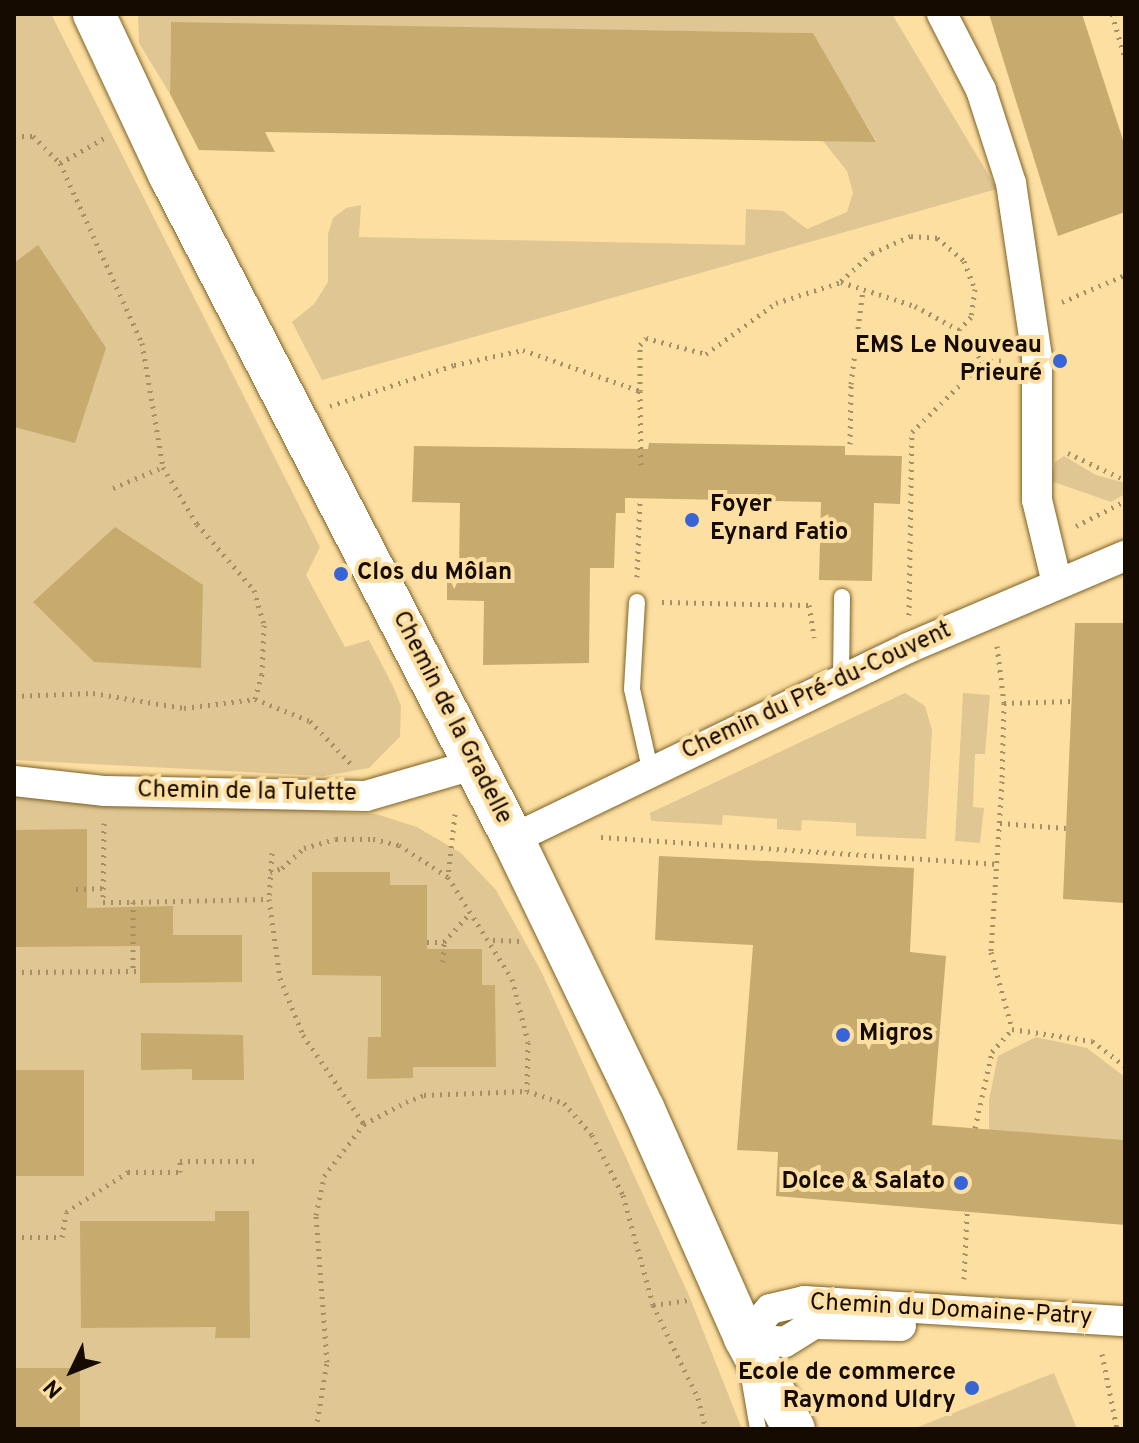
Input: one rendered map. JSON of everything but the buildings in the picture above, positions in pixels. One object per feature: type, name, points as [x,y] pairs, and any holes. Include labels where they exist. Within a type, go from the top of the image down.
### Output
[{"type":"street","name":"Chemin de la Gradelle","points":[[94,14],[169,174],[476,764],[644,1110],[745,1338],[794,1429]]},
{"type":"street","points":[[942,14],[981,90],[1011,183],[1037,357],[1037,500],[1044,542],[1057,583]]},
{"type":"street","name":"Chemin du Pré-du-Couvent","points":[[513,839],[650,769],[908,648],[1125,556]]},
{"type":"street","name":"Chemin de la Tulette","points":[[14,781],[105,791],[371,796],[476,764]]},
{"type":"street","name":"Chemin du Domaine-Patry","points":[[745,1338],[770,1309],[804,1301],[1125,1321]]},
{"type":"street","name":"Chemin du Domaine-Patry","points":[[745,1338],[785,1342],[814,1324],[1114,1346]]},
{"type":"lane","points":[[841,680],[842,597]]},
{"type":"lane","points":[[637,602],[632,689],[650,769]]},
{"type":"lane","points":[[745,1338],[758,1429]]},
{"type":"path","points":[[1112,14],[1125,58]]},
{"type":"path","points":[[60,163],[112,133]]},
{"type":"path","points":[[14,136],[33,136],[60,163],[142,343],[163,467],[197,524],[254,590],[264,625],[262,674],[255,699]]},
{"type":"path","points":[[641,465],[640,345],[646,338],[706,354],[776,303],[841,282],[872,253],[911,236],[937,238],[964,261],[975,289],[971,317],[959,330]]},
{"type":"path","points":[[1031,315],[1125,275]]},
{"type":"path","points":[[841,282],[915,306],[959,330],[983,362]]},
{"type":"path","points":[[850,444],[851,384],[863,289]]},
{"type":"path","points":[[327,408],[454,365],[523,350],[640,391]]},
{"type":"path","points":[[908,648],[912,432],[983,362],[1037,357]]},
{"type":"path","points":[[1039,434],[1100,472],[1125,480]]},
{"type":"path","points":[[113,488],[163,467]]},
{"type":"path","points":[[640,498],[637,602],[809,605],[811,633],[841,680]]},
{"type":"path","points":[[1044,542],[1125,501]]},
{"type":"path","points":[[997,644],[1004,703],[991,952],[1012,1029]]},
{"type":"path","points":[[14,696],[93,693],[184,708],[255,699],[310,721],[334,742],[371,796]]},
{"type":"path","points":[[1004,703],[1072,701]]},
{"type":"path","points":[[105,791],[103,902],[269,899]]},
{"type":"path","points":[[448,877],[455,809]]},
{"type":"path","points":[[1000,823],[1066,828]]},
{"type":"path","points":[[601,837],[997,864]]},
{"type":"path","points":[[270,872],[282,868],[304,848],[336,839],[373,839],[399,845],[448,877],[468,915],[492,940],[523,1010],[527,1091]]},
{"type":"path","points":[[272,853],[269,899],[280,978],[303,1035],[364,1124]]},
{"type":"path","points":[[76,889],[103,888]]},
{"type":"path","points":[[133,902],[133,971]]},
{"type":"path","points":[[443,962],[444,942],[468,915]]},
{"type":"path","points":[[492,940],[531,941]]},
{"type":"path","points":[[427,942],[444,942]]},
{"type":"path","points":[[14,972],[140,971]]},
{"type":"path","points":[[1012,1029],[1092,1041],[1125,1066]]},
{"type":"path","points":[[975,1128],[992,1052],[1012,1029]]},
{"type":"path","points":[[316,1429],[327,1362],[316,1215],[324,1176],[364,1124],[424,1095],[527,1091],[564,1103],[592,1135],[623,1195],[653,1305],[698,1398],[706,1429]]},
{"type":"path","points":[[14,1237],[62,1237],[66,1212],[128,1172],[180,1172],[180,1161],[258,1161]]},
{"type":"path","points":[[963,1311],[967,1212]]},
{"type":"path","points":[[653,1305],[695,1299]]},
{"type":"path","points":[[1114,1346],[1117,1429]]},
{"type":"shaded area","points":[[14,14],[51,14],[320,547],[306,575],[345,647],[369,640],[393,686],[401,706],[400,737],[369,768],[324,776],[14,760]]},
{"type":"shaded area","points":[[138,14],[892,14],[997,189],[322,380],[292,322],[314,304],[328,282],[328,234],[333,218],[346,208],[361,205],[359,237],[745,245],[746,209],[783,211],[807,229],[847,212],[853,193],[847,171],[823,141],[876,141],[812,33],[171,23],[170,94],[139,43]]},
{"type":"shaded area","points":[[1064,456],[1096,475],[1125,483],[1125,494],[1111,502],[1051,481],[1055,462]]},
{"type":"shaded area","points":[[905,693],[925,706],[932,730],[926,839],[856,836],[856,823],[802,820],[801,831],[777,829],[777,819],[723,815],[722,825],[651,821],[650,813]]},
{"type":"shaded area","points":[[963,693],[990,695],[985,754],[975,754],[973,807],[984,808],[980,843],[955,841]]},
{"type":"shaded area","points":[[14,796],[376,814],[417,827],[461,853],[496,890],[541,971],[690,1298],[742,1429],[14,1429]]},
{"type":"shaded area","points":[[1036,1037],[1087,1048],[1125,1077],[1125,1140],[989,1130],[989,1100],[998,1056]]},
{"type":"shaded area","points":[[1054,1373],[1077,1429],[913,1429]]},
{"type":"place","name":"EMS Le Nouveau Prieuré","points":[[1060,361]]},
{"type":"place","name":"Foyer Eynard Fatio","points":[[692,520]]},
{"type":"place","name":"Clos du Môlan","points":[[341,574]]},
{"type":"place","name":"Migros","points":[[843,1035]]},
{"type":"place","name":"Dolce & Salato","points":[[961,1183]]},
{"type":"place","name":"Ecole de commerce Raymond Uldry","points":[[972,1388]]}]
